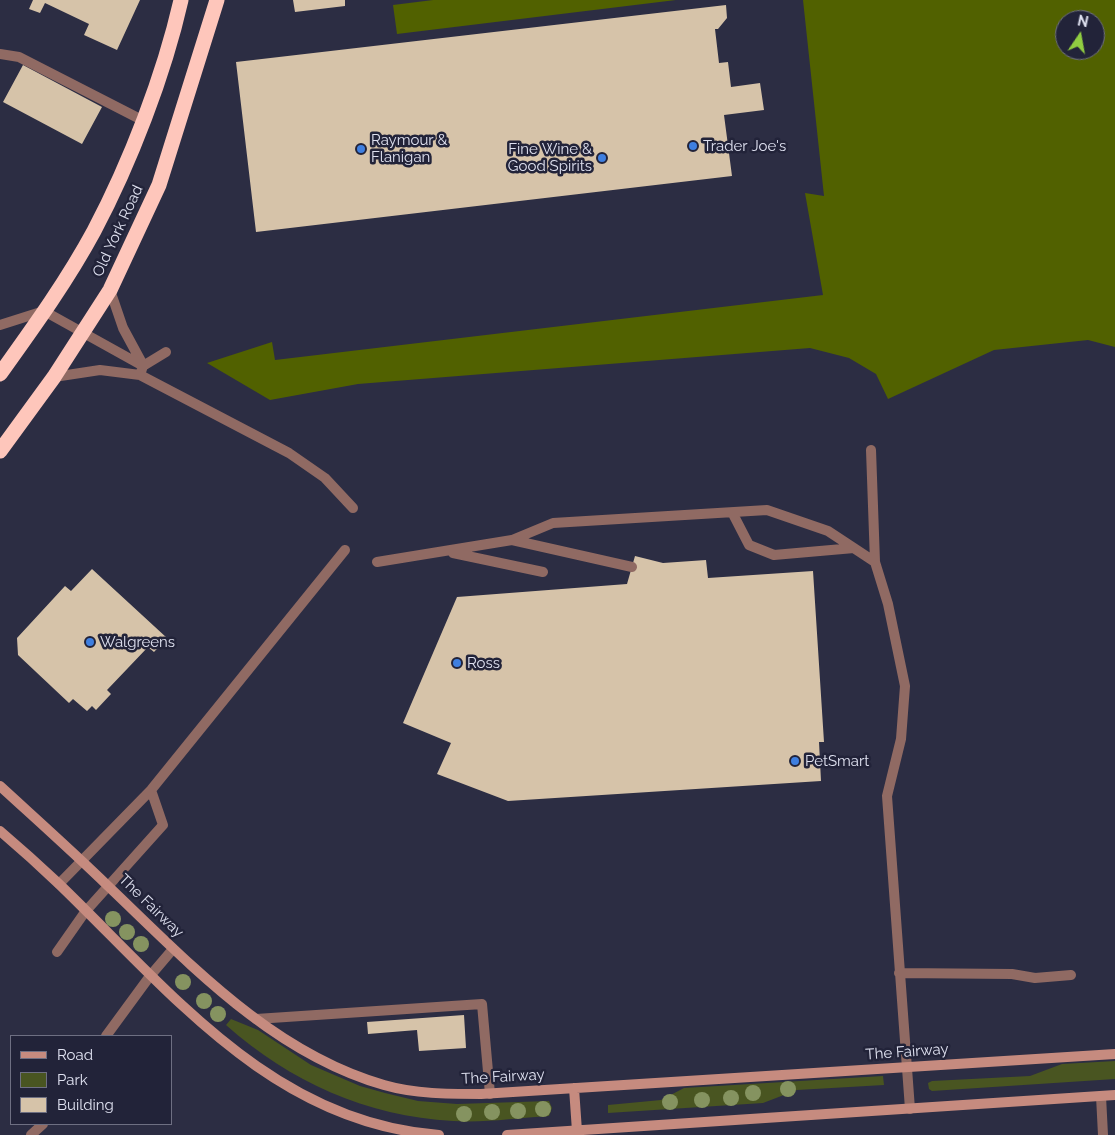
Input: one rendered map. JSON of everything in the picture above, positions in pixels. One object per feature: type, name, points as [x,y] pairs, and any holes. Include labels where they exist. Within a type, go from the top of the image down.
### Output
[{"type":"highway","name":"Old York Road","points":[[0,374],[44,311],[94,231],[132,149],[173,37],[181,0]]},
{"type":"highway","name":"Old York Road","points":[[0,451],[54,377],[110,290],[159,185],[217,0]]},
{"type":"main road","name":"The Fairway","points":[[0,786],[108,885],[173,949],[256,1019],[314,1056],[383,1085],[411,1091],[449,1094],[490,1094],[1115,1054]]},
{"type":"main road","points":[[0,830],[59,884],[150,976],[227,1045],[283,1084],[328,1107],[377,1124],[415,1133],[439,1135]]},
{"type":"main road","points":[[574,1088],[577,1130]]},
{"type":"main road","points":[[508,1135],[1115,1095]]},
{"type":"lane","points":[[0,54],[19,57],[142,120]]},
{"type":"lane","points":[[110,290],[123,328],[142,370]]},
{"type":"lane","points":[[0,325],[44,311],[84,333],[142,370],[289,453],[325,478],[353,508]]},
{"type":"lane","points":[[54,377],[100,370],[142,370],[166,352]]},
{"type":"lane","points":[[871,450],[875,562],[888,604],[905,686],[901,739],[887,796],[910,1109]]},
{"type":"lane","points":[[377,562],[512,540],[553,523],[733,514],[767,510],[828,531],[875,562]]},
{"type":"lane","points":[[733,514],[749,545],[774,555],[854,548]]},
{"type":"lane","points":[[512,540],[632,566]]},
{"type":"lane","points":[[59,884],[151,790],[345,550]]},
{"type":"lane","points":[[447,552],[543,572]]},
{"type":"lane","points":[[57,952],[85,912],[163,825],[151,790]]},
{"type":"lane","points":[[107,1035],[150,976],[173,949]]},
{"type":"lane","points":[[899,973],[1012,974],[1035,978],[1071,975]]},
{"type":"lane","points":[[256,1019],[482,1004],[490,1094]]},
{"type":"lane","points":[[1101,1096],[1102,1135]]},
{"type":"lane","points":[[30,1135],[42,1125]]},
{"type":"green space","points":[[433,0],[676,0],[397,34],[393,5]]},
{"type":"green space","points":[[803,0],[1115,0],[1115,347],[1088,340],[994,350],[888,399],[876,374],[849,358],[810,348],[358,384],[270,400],[207,363],[272,342],[275,360],[823,295],[805,193],[824,196]]},
{"type":"green space","points":[[231,1019],[258,1030],[311,1065],[360,1086],[385,1093],[418,1101],[457,1104],[549,1101],[552,1108],[549,1116],[477,1121],[421,1118],[390,1112],[331,1092],[303,1079],[276,1063],[226,1025]]},
{"type":"green space","points":[[1115,1061],[1115,1079],[932,1091],[929,1089],[928,1083],[932,1081],[1030,1076],[1062,1064]]},
{"type":"green space","points":[[883,1076],[884,1085],[797,1090],[763,1103],[608,1113],[608,1105],[661,1100],[684,1088]]},
{"type":"building","points":[[33,0],[140,0],[117,50],[84,35],[89,24],[45,3],[40,13],[29,9]]},
{"type":"building","points":[[293,0],[345,0],[345,6],[295,12]]},
{"type":"building","points":[[726,5],[727,18],[718,29],[715,29],[719,63],[728,62],[731,87],[760,83],[764,110],[724,115],[732,176],[256,232],[236,62]]},
{"type":"building","points":[[23,65],[102,107],[82,144],[3,102]]},
{"type":"building","points":[[635,556],[663,563],[706,560],[708,578],[813,571],[824,742],[819,742],[821,781],[508,801],[437,774],[451,743],[403,723],[457,597],[627,584]]},
{"type":"building","name":"Walgreens","points":[[92,569],[167,638],[154,652],[148,647],[107,690],[111,694],[96,710],[92,706],[87,711],[73,699],[69,703],[18,655],[17,638],[65,586],[71,591]]},
{"type":"building","points":[[464,1015],[466,1048],[419,1051],[417,1030],[368,1034],[367,1022]]},
{"type":"place","name":"Trader Joe's","points":[[693,146]]},
{"type":"place","name":"Raymour & Flanigan","points":[[361,149]]},
{"type":"place","name":"Fine Wine & Good Spirits","points":[[602,158]]},
{"type":"place","name":"Walgreens","points":[[90,642]]},
{"type":"place","name":"Ross","points":[[457,663]]},
{"type":"place","name":"PetSmart","points":[[795,761]]}]
